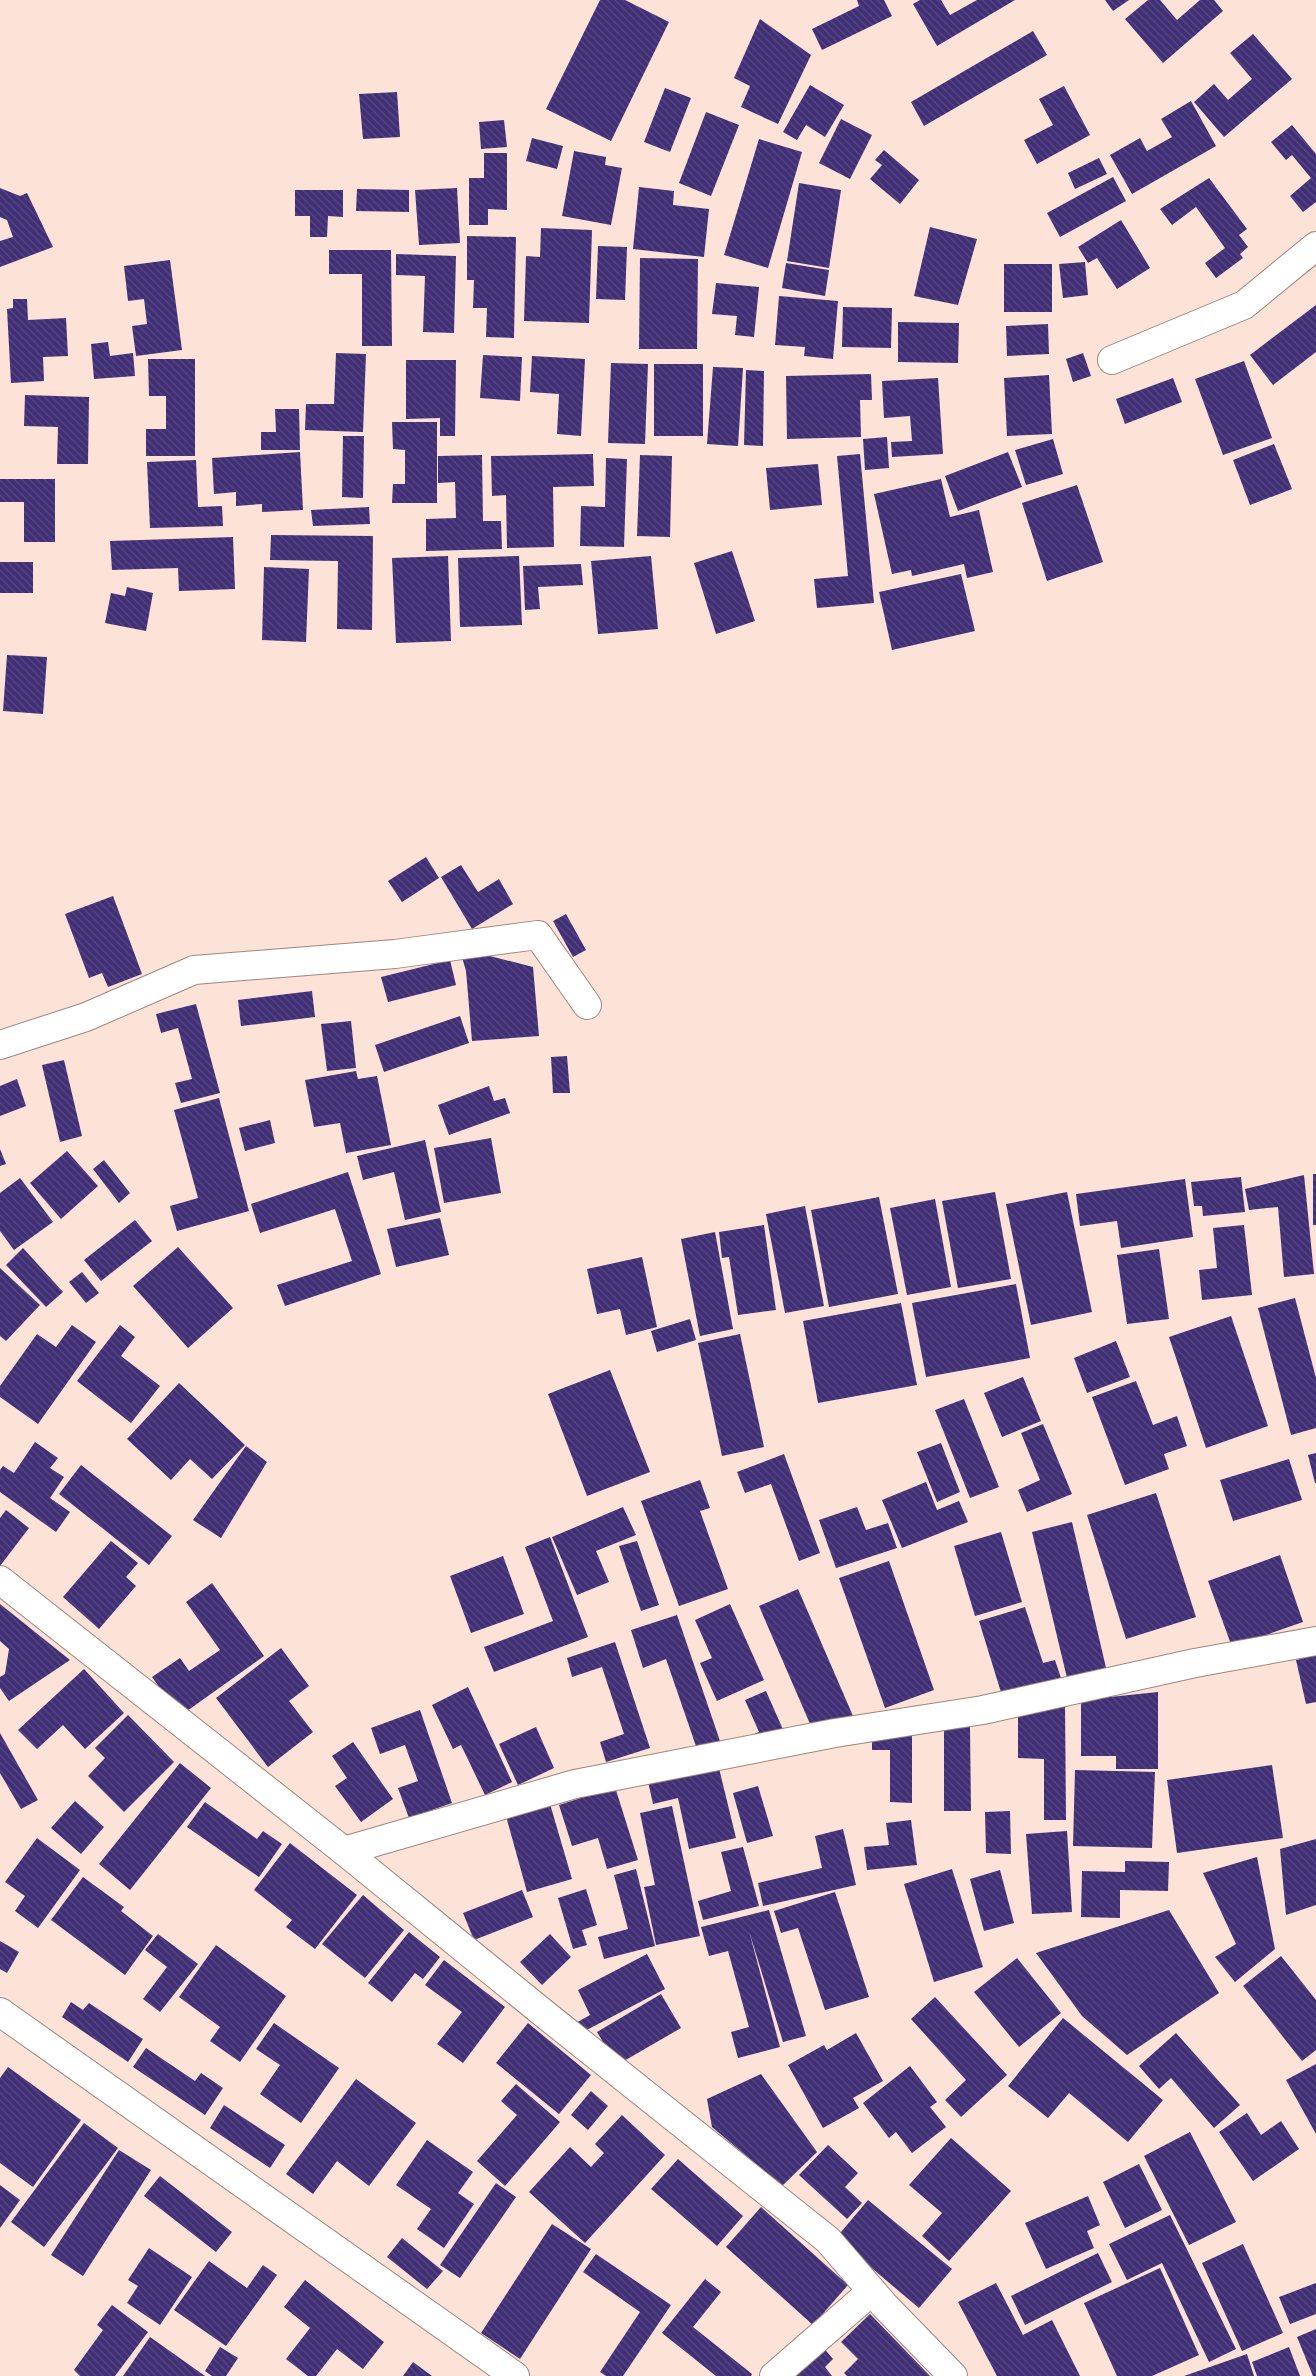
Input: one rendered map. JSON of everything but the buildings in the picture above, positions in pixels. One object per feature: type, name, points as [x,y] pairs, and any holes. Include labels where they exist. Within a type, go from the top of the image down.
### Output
[{"type":"street","points":[[1112,360],[1244,304],[1316,246]]},
{"type":"street","points":[[0,1045],[86,1017],[194,970],[395,954],[538,935],[587,1005]]},
{"type":"street","points":[[0,1580],[344,1851],[555,2023],[828,2240],[872,2291],[954,2376]]},
{"type":"street","points":[[344,1851],[575,1784],[835,1733],[983,1710],[1195,1663],[1316,1641]]},
{"type":"street","points":[[0,2012],[515,2376]]},
{"type":"street","points":[[774,2376],[872,2291]]}]
